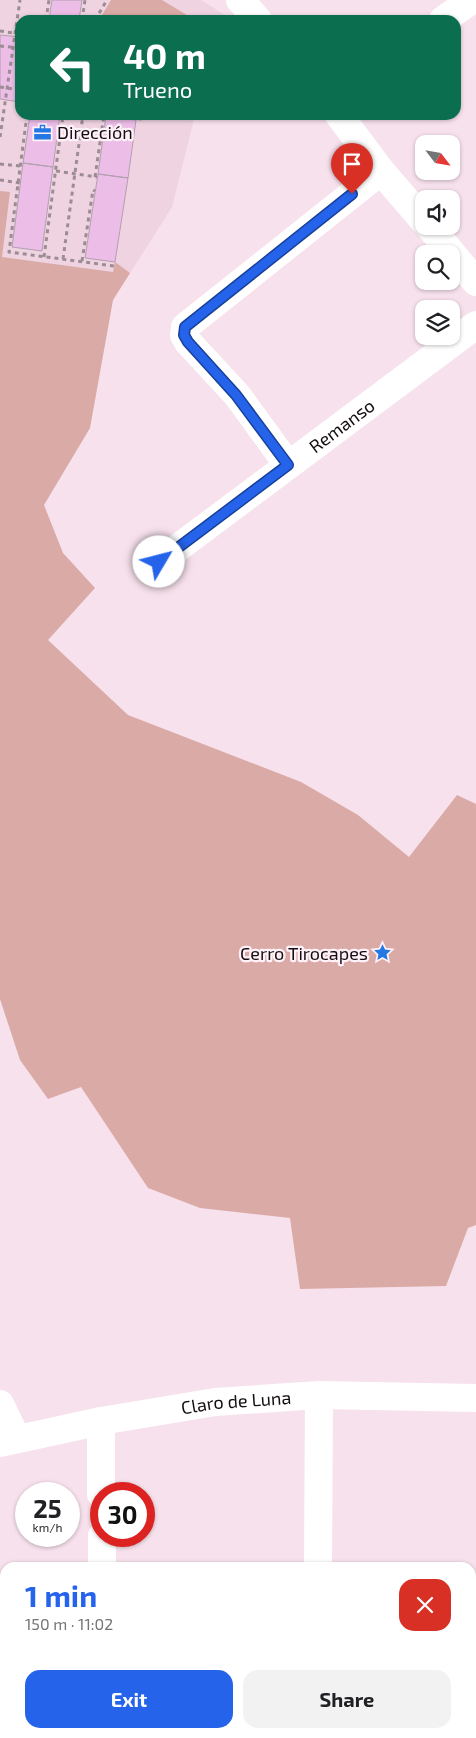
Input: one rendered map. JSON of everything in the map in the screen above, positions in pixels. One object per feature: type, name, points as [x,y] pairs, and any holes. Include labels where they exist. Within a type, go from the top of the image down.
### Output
[{"type":"street","points":[[450,15],[472,0]]},
{"type":"street","points":[[343,120],[381,171],[415,211]]},
{"type":"street","points":[[288,465],[236,395],[188,342],[184,335],[185,327],[381,171]]},
{"type":"street","points":[[436,235],[476,281]]},
{"type":"street","name":"Remanso","points":[[159,562],[476,325]]},
{"type":"street","points":[[318,1562],[319,1396]]},
{"type":"street","name":"Claro de Luna","points":[[8,1441],[101,1421],[215,1402],[319,1396],[476,1398]]},
{"type":"street","points":[[0,1404],[8,1441]]},
{"type":"street","points":[[101,1421],[102,1482]]},
{"type":"street","points":[[102,1547],[102,1562]]},
{"type":"path","points":[[18,15],[20,0]]},
{"type":"path","points":[[47,15],[49,0]]},
{"type":"path","points":[[83,15],[85,0]]},
{"type":"path","points":[[98,15],[107,0]]},
{"type":"path","points":[[0,31],[15,33],[0,137]]},
{"type":"path","points":[[0,46],[13,48]]},
{"type":"path","points":[[0,88],[15,89]]},
{"type":"path","points":[[26,120],[8,252],[114,266]]},
{"type":"path","points":[[44,257],[62,120]]},
{"type":"path","points":[[63,259],[82,120]]},
{"type":"path","points":[[56,171],[96,177],[103,120]]},
{"type":"path","points":[[0,164],[20,166]]},
{"type":"path","points":[[0,180],[19,182]]},
{"type":"path","points":[[82,261],[93,190],[95,190]]},
{"type":"shaded area","points":[[0,0],[201,0],[225,15],[15,15],[15,120],[194,120],[172,207],[113,300],[0,371]]},
{"type":"shaded area","points":[[111,0],[162,0],[187,15],[102,15]]},
{"type":"shaded area","points":[[0,191],[10,192],[2,257],[113,272],[115,262],[130,273],[113,300],[90,428],[44,505],[63,553],[95,588],[48,640],[128,715],[301,782],[358,815],[409,857],[457,795],[476,804],[476,1225],[468,1228],[446,1286],[300,1289],[290,1218],[200,1208],[148,1188],[81,1087],[48,1099],[20,1060],[0,999]]},
{"type":"building","points":[[52,0],[82,0],[80,15],[50,15]]},
{"type":"building","points":[[0,35],[15,36],[15,101],[0,99]]},
{"type":"building","points":[[29,120],[59,120],[53,167],[23,163]]},
{"type":"building","points":[[105,120],[136,120],[128,178],[98,174]]},
{"type":"building","points":[[23,163],[53,167],[42,251],[12,247]]},
{"type":"building","points":[[98,174],[128,178],[115,262],[85,258]]},
{"type":"place","name":"Dirección","points":[[43,132]]},
{"type":"place","name":"Cerro Tirocapes","points":[[382,953]]},
{"type":"route","points":[[159,562],[288,465],[236,395],[188,342],[184,335],[185,327],[352,194]]}]
